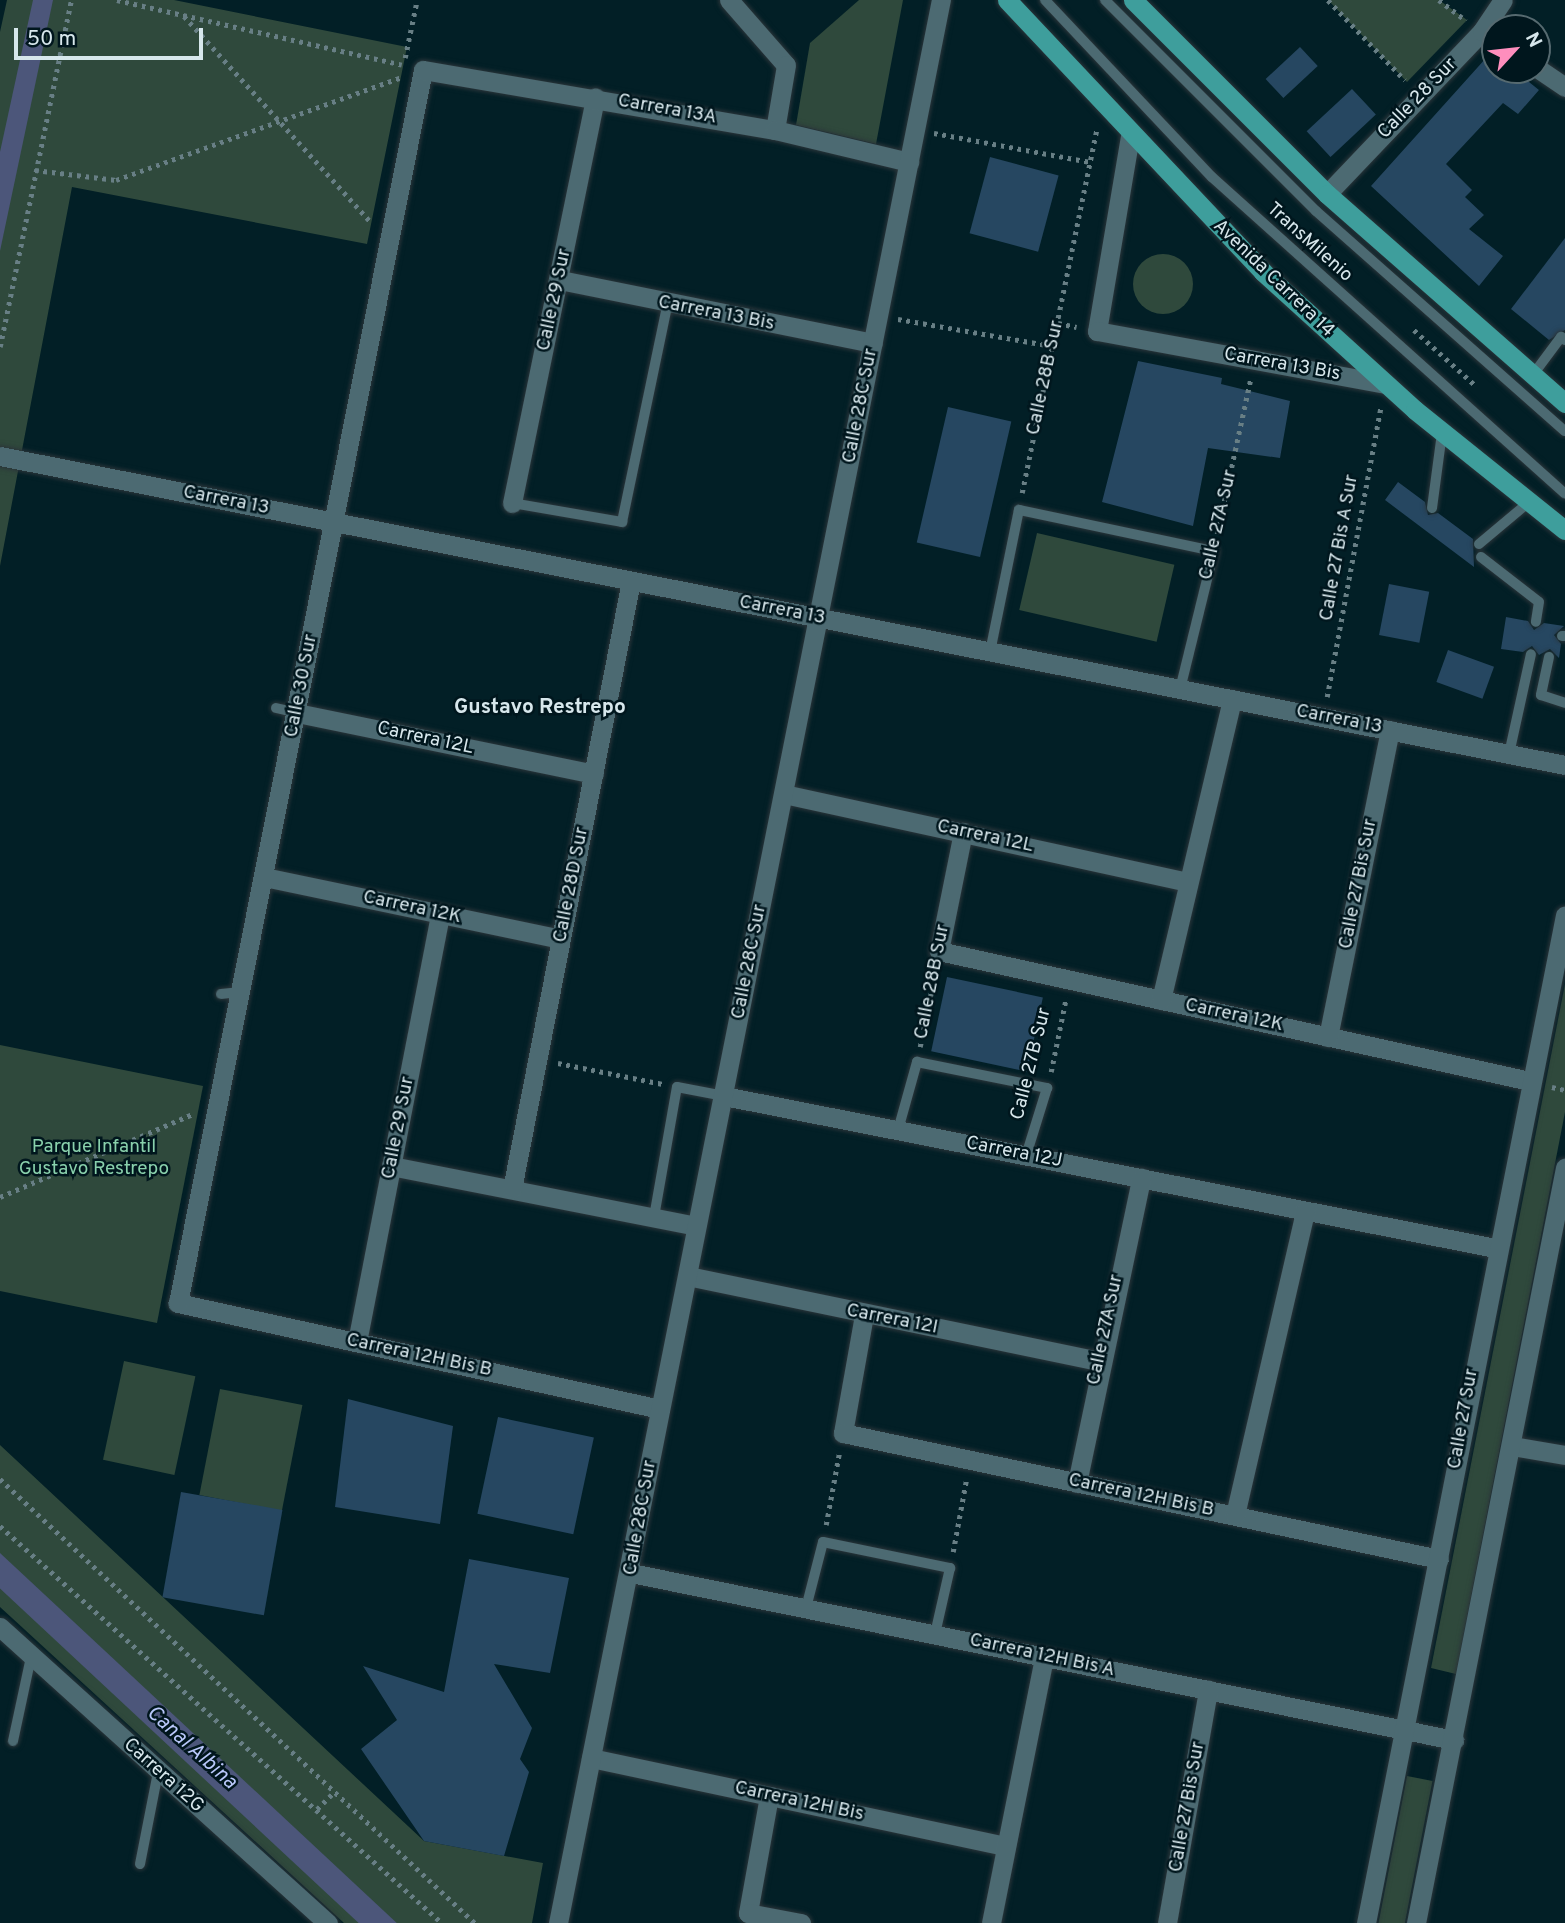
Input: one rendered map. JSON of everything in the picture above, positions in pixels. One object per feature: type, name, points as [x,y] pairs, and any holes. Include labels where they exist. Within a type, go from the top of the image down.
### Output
[{"type":"main road","name":"Avenida Carrera 14","points":[[1007,0],[1130,136],[1385,384],[1442,433],[1565,530]]},
{"type":"main road","points":[[1133,0],[1327,194],[1565,403]]},
{"type":"street","points":[[729,0],[786,65],[775,130]]},
{"type":"street","name":"Calle 28C Sur","points":[[558,1923],[631,1573],[696,1226],[941,0]]},
{"type":"street","name":"Calle 28 Sur","points":[[1327,194],[1481,32]]},
{"type":"street","name":"Carrera 13A","points":[[424,70],[595,97],[775,130],[909,162]]},
{"type":"street","name":"Calle 30 Sur","points":[[178,1303],[424,70]]},
{"type":"street","name":"Calle 29 Sur","points":[[512,503],[560,280],[595,97]]},
{"type":"street","name":"Calle 28B Sur","points":[[1097,331],[1130,136]]},
{"type":"street","name":"Carrera 13 Bis","points":[[560,280],[667,306],[873,343]]},
{"type":"street","name":"Carrera 13 Bis","points":[[1097,331],[1385,384]]},
{"type":"street","name":"Carrera 13","points":[[0,456],[1565,765]]},
{"type":"street","name":"Calle 28D Sur","points":[[512,1189],[534,1058],[561,939],[631,581]]},
{"type":"street","points":[[1161,1000],[1186,882],[1232,699]]},
{"type":"street","name":"Carrera 12L","points":[[297,713],[594,774]]},
{"type":"street","name":"Calle 27 Bis Sur","points":[[1328,1037],[1390,730]]},
{"type":"street","name":"Carrera 12L","points":[[783,794],[1186,882]]},
{"type":"street","name":"Calle 28B Sur","points":[[939,951],[962,832]]},
{"type":"street","name":"Carrera 12K","points":[[264,877],[561,939]]},
{"type":"street","name":"Calle 29 Sur","points":[[357,1342],[440,914]]},
{"type":"street","name":"Calle 27 Sur","points":[[1366,1923],[1438,1559],[1495,1248],[1565,915]]},
{"type":"street","name":"Carrera 12K","points":[[939,951],[1530,1081]]},
{"type":"street","name":"Carrera 12J","points":[[724,1096],[1495,1248]]},
{"type":"street","points":[[391,1166],[696,1226]]},
{"type":"street","points":[[1416,1923],[1565,1168]]},
{"type":"street","name":"Calle 27A Sur","points":[[1077,1483],[1098,1362],[1141,1178]]},
{"type":"street","points":[[1235,1515],[1305,1211]]},
{"type":"street","name":"Carrera 12I","points":[[688,1276],[1098,1362]]},
{"type":"street","name":"Carrera 12H Bis B","points":[[178,1303],[660,1409]]},
{"type":"street","points":[[842,1433],[864,1315]]},
{"type":"street","name":"Carrera 12H Bis B","points":[[842,1433],[1438,1559]]},
{"type":"street","points":[[1512,1446],[1565,1455]]},
{"type":"street","name":"Carrera 12H Bis A","points":[[631,1573],[1454,1740]]},
{"type":"street","name":"Carrera 12G","points":[[0,1627],[328,1923]]},
{"type":"street","points":[[991,1923],[1044,1657]]},
{"type":"street","name":"Calle 27 Bis Sur","points":[[1167,1923],[1208,1690]]},
{"type":"street","name":"Carrera 12H Bis","points":[[591,1758],[1006,1846]]},
{"type":"street","points":[[769,1796],[748,1913],[801,1923]]},
{"type":"lane","name":"TransMilenio","points":[[1045,0],[1261,223],[1565,494]]},
{"type":"lane","name":"TransMilenio","points":[[1105,0],[1316,211],[1565,431]]},
{"type":"lane","points":[[512,503],[622,522],[667,306]]},
{"type":"lane","points":[[1532,376],[1564,336]]},
{"type":"lane","points":[[1432,508],[1442,433]]},
{"type":"lane","points":[[1479,544],[1529,502]]},
{"type":"lane","points":[[990,652],[1019,510],[1214,551]]},
{"type":"lane","name":"Calle 27A Sur","points":[[1180,689],[1214,551]]},
{"type":"lane","points":[[1481,557],[1539,602],[1536,622]]},
{"type":"lane","points":[[1509,754],[1525,694],[1531,654]]},
{"type":"lane","points":[[1541,695],[1549,657]]},
{"type":"lane","points":[[1525,694],[1541,695],[1565,703]]},
{"type":"lane","points":[[276,708],[297,713]]},
{"type":"lane","points":[[221,994],[241,992]]},
{"type":"lane","points":[[917,1062],[1047,1088]]},
{"type":"lane","name":"Calle 28B Sur","points":[[898,1130],[917,1062]]},
{"type":"lane","points":[[654,1217],[677,1087]]},
{"type":"lane","name":"Carrera 12J","points":[[677,1087],[724,1096]]},
{"type":"lane","name":"Calle 27B Sur","points":[[1026,1156],[1047,1088]]},
{"type":"lane","points":[[806,1608],[823,1542],[950,1567],[935,1634]]},
{"type":"lane","points":[[13,1741],[31,1657]]},
{"type":"lane","points":[[140,1864],[158,1772]]},
{"type":"path","points":[[0,347],[71,0]]},
{"type":"path","points":[[117,0],[424,70]]},
{"type":"path","points":[[403,65],[417,0]]},
{"type":"path","points":[[1328,0],[1409,85]]},
{"type":"path","points":[[1439,0],[1481,30]]},
{"type":"path","points":[[184,15],[390,242]]},
{"type":"path","points":[[36,170],[116,180],[424,70]]},
{"type":"path","name":"Calle 28B Sur","points":[[1019,510],[1100,103]]},
{"type":"path","points":[[916,129],[1090,162]]},
{"type":"path","points":[[879,315],[1053,346]]},
{"type":"path","points":[[1414,330],[1475,385]]},
{"type":"path","name":"Calle 27A Sur","points":[[1214,551],[1255,360]]},
{"type":"path","name":"Calle 27 Bis A Sur","points":[[1323,717],[1385,384]]},
{"type":"path","name":"Calle 28B Sur","points":[[917,1062],[939,951]]},
{"type":"path","name":"Calle 27B Sur","points":[[1047,1088],[1069,980]]},
{"type":"path","points":[[534,1058],[677,1087]]},
{"type":"path","points":[[0,1197],[218,1103]]},
{"type":"path","points":[[823,1542],[842,1433]]},
{"type":"path","points":[[950,1567],[970,1460]]},
{"type":"path","points":[[0,1479],[474,1923]]},
{"type":"path","points":[[0,1527],[442,1923]]},
{"type":"path","points":[[317,1810],[333,1793]]},
{"type":"green space","points":[[7,0],[174,0],[407,47],[367,244],[72,187],[0,566],[0,32]]},
{"type":"green space","points":[[859,0],[903,0],[876,144],[796,125],[810,43]]},
{"type":"green space","points":[[1328,0],[1439,0],[1467,20],[1407,82]]},
{"type":"green space","points":[[1163,254],[1180,259],[1188,267],[1193,284],[1188,301],[1180,309],[1163,314],[1146,309],[1138,301],[1133,284],[1138,267],[1146,259]]},
{"type":"green space","points":[[1037,533],[1174,565],[1157,642],[1019,610]]},
{"type":"green space","points":[[1565,984],[1565,1112],[1456,1674],[1431,1668]]},
{"type":"green space","name":"Parque Infantil Gustavo Restrepo","points":[[0,1045],[203,1086],[157,1323],[0,1291]]},
{"type":"green space","points":[[124,1361],[195,1376],[174,1475],[103,1460]]},
{"type":"green space","points":[[220,1389],[302,1405],[282,1511],[199,1495]]},
{"type":"green space","points":[[0,1445],[424,1841],[543,1863],[532,1923],[344,1923],[0,1607]]},
{"type":"green space","points":[[1407,1776],[1433,1781],[1405,1923],[1378,1923]]},
{"type":"water","points":[[33,0],[53,0],[0,251],[0,152]]},
{"type":"water","name":"Canal Albina","points":[[0,1553],[397,1923],[359,1923],[0,1589]]},
{"type":"building","points":[[1300,47],[1318,66],[1283,98],[1266,79]]},
{"type":"building","points":[[1481,64],[1481,84],[1532,84],[1539,90],[1518,114],[1503,103],[1446,164],[1472,190],[1465,197],[1484,215],[1469,229],[1503,256],[1479,286],[1371,186]]},
{"type":"building","points":[[1352,89],[1376,115],[1331,157],[1307,131]]},
{"type":"building","points":[[990,157],[1059,175],[1038,252],[970,233]]},
{"type":"building","points":[[1565,238],[1565,330],[1549,340],[1511,309]]},
{"type":"building","points":[[1138,361],[1222,378],[1221,384],[1290,401],[1280,458],[1208,448],[1193,526],[1102,502]]},
{"type":"building","points":[[948,407],[1011,422],[980,557],[917,542]]},
{"type":"building","points":[[1398,482],[1425,502],[1428,515],[1438,513],[1473,539],[1474,567],[1385,500]]},
{"type":"building","points":[[1389,584],[1429,592],[1419,643],[1379,635]]},
{"type":"building","points":[[1506,617],[1528,621],[1534,630],[1544,623],[1564,626],[1554,635],[1561,644],[1559,658],[1550,649],[1539,655],[1532,646],[1523,652],[1501,649]]},
{"type":"building","points":[[1448,650],[1494,667],[1482,699],[1436,682]]},
{"type":"building","points":[[947,977],[1043,997],[1027,1072],[931,1051]]},
{"type":"building","points":[[348,1399],[453,1426],[440,1524],[335,1507]]},
{"type":"building","points":[[498,1417],[594,1437],[573,1534],[477,1514]]},
{"type":"building","points":[[181,1492],[282,1510],[264,1615],[162,1597]]},
{"type":"building","points":[[469,1559],[569,1578],[550,1673],[494,1664],[532,1728],[520,1759],[529,1772],[504,1856],[424,1841],[361,1749],[397,1720],[363,1666],[444,1692]]},
{"type":"district","name":"Gustavo Restrepo","points":[[540,708]]}]
